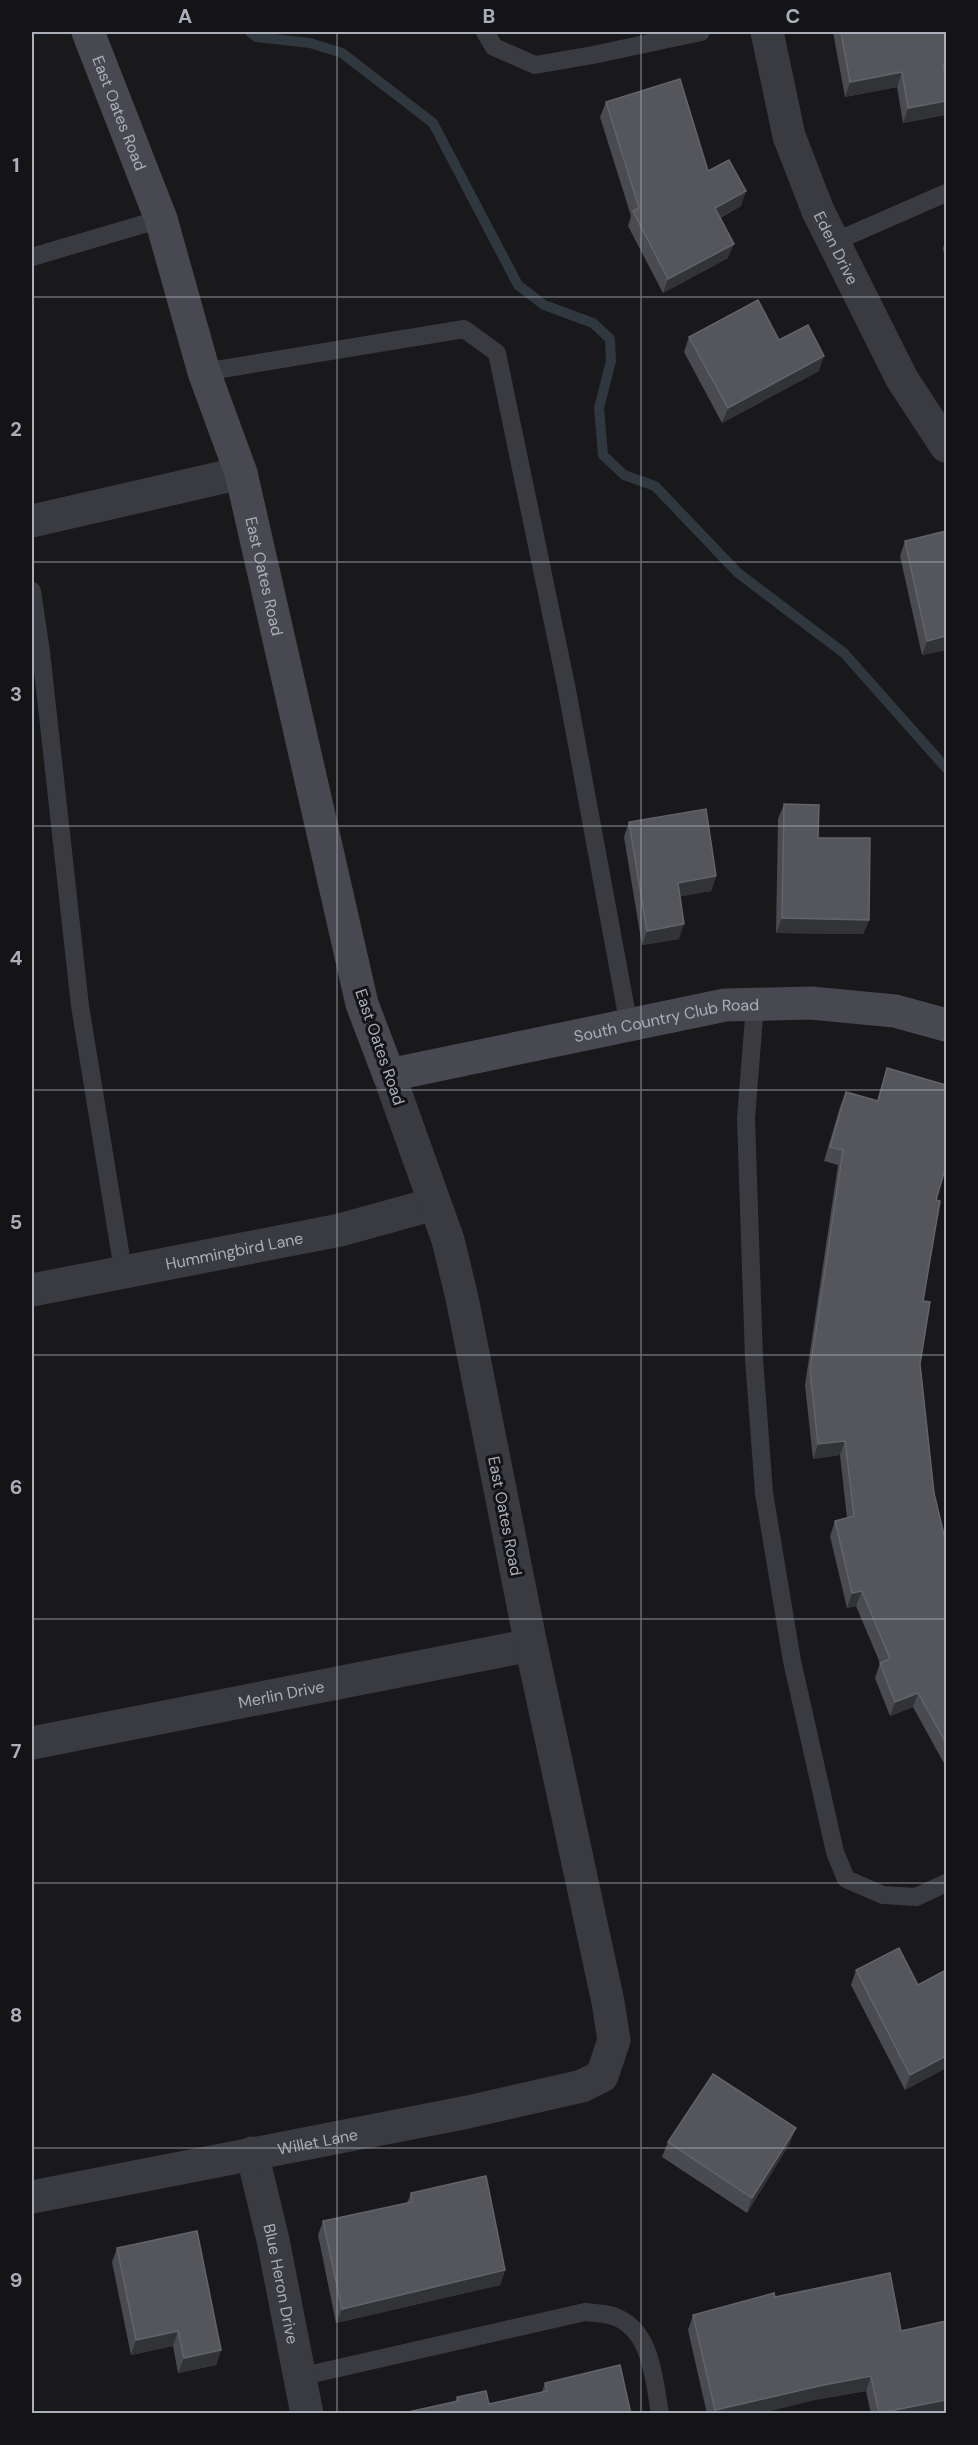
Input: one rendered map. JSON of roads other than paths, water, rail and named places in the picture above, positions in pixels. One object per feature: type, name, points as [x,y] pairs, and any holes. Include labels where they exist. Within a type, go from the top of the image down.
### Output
[{"type":"street","name":"East Oates Road","points":[[88,32],[160,219],[204,372],[241,473],[362,1004],[448,1240],[462,1298],[531,1645],[608,2002],[614,2040],[602,2076]]},
{"type":"street","name":"Eden Drive","points":[[767,32],[789,136],[818,211],[902,379],[946,446]]},
{"type":"street","points":[[32,522],[241,473]]},
{"type":"street","name":"South Country Club Road","points":[[389,1075],[725,1005],[812,1003],[894,1011],[946,1025]]},
{"type":"street","name":"Hummingbird Lane","points":[[32,1290],[123,1270],[340,1230],[435,1204]]},
{"type":"street","name":"Merlin Drive","points":[[32,1743],[531,1645]]},
{"type":"street","name":"Willet Lane","points":[[32,2197],[530,2099],[582,2086],[602,2076]]},
{"type":"street","name":"Blue Heron Drive","points":[[252,2153],[273,2240],[307,2414]]},
{"type":"lane","points":[[485,32],[494,47],[535,65],[701,32]]},
{"type":"lane","points":[[834,242],[946,192]]},
{"type":"lane","points":[[32,256],[160,219]]},
{"type":"lane","points":[[204,372],[465,329],[497,353],[566,685],[629,1026]]},
{"type":"lane","points":[[32,591],[41,652],[80,1006],[123,1270]]},
{"type":"lane","points":[[754,1005],[746,1118],[754,1359],[764,1493],[792,1661],[835,1852],[846,1879],[883,1895],[916,1897],[946,1883]]},
{"type":"lane","points":[[299,2377],[585,2312],[614,2316],[631,2327],[648,2351],[660,2414]]},
{"type":"waterway","points":[[250,32],[256,37],[310,43],[342,53],[433,123],[518,285],[544,305],[593,323],[610,339],[611,361],[599,408],[603,455],[624,475],[655,486],[738,573],[844,653],[946,768]]}]
